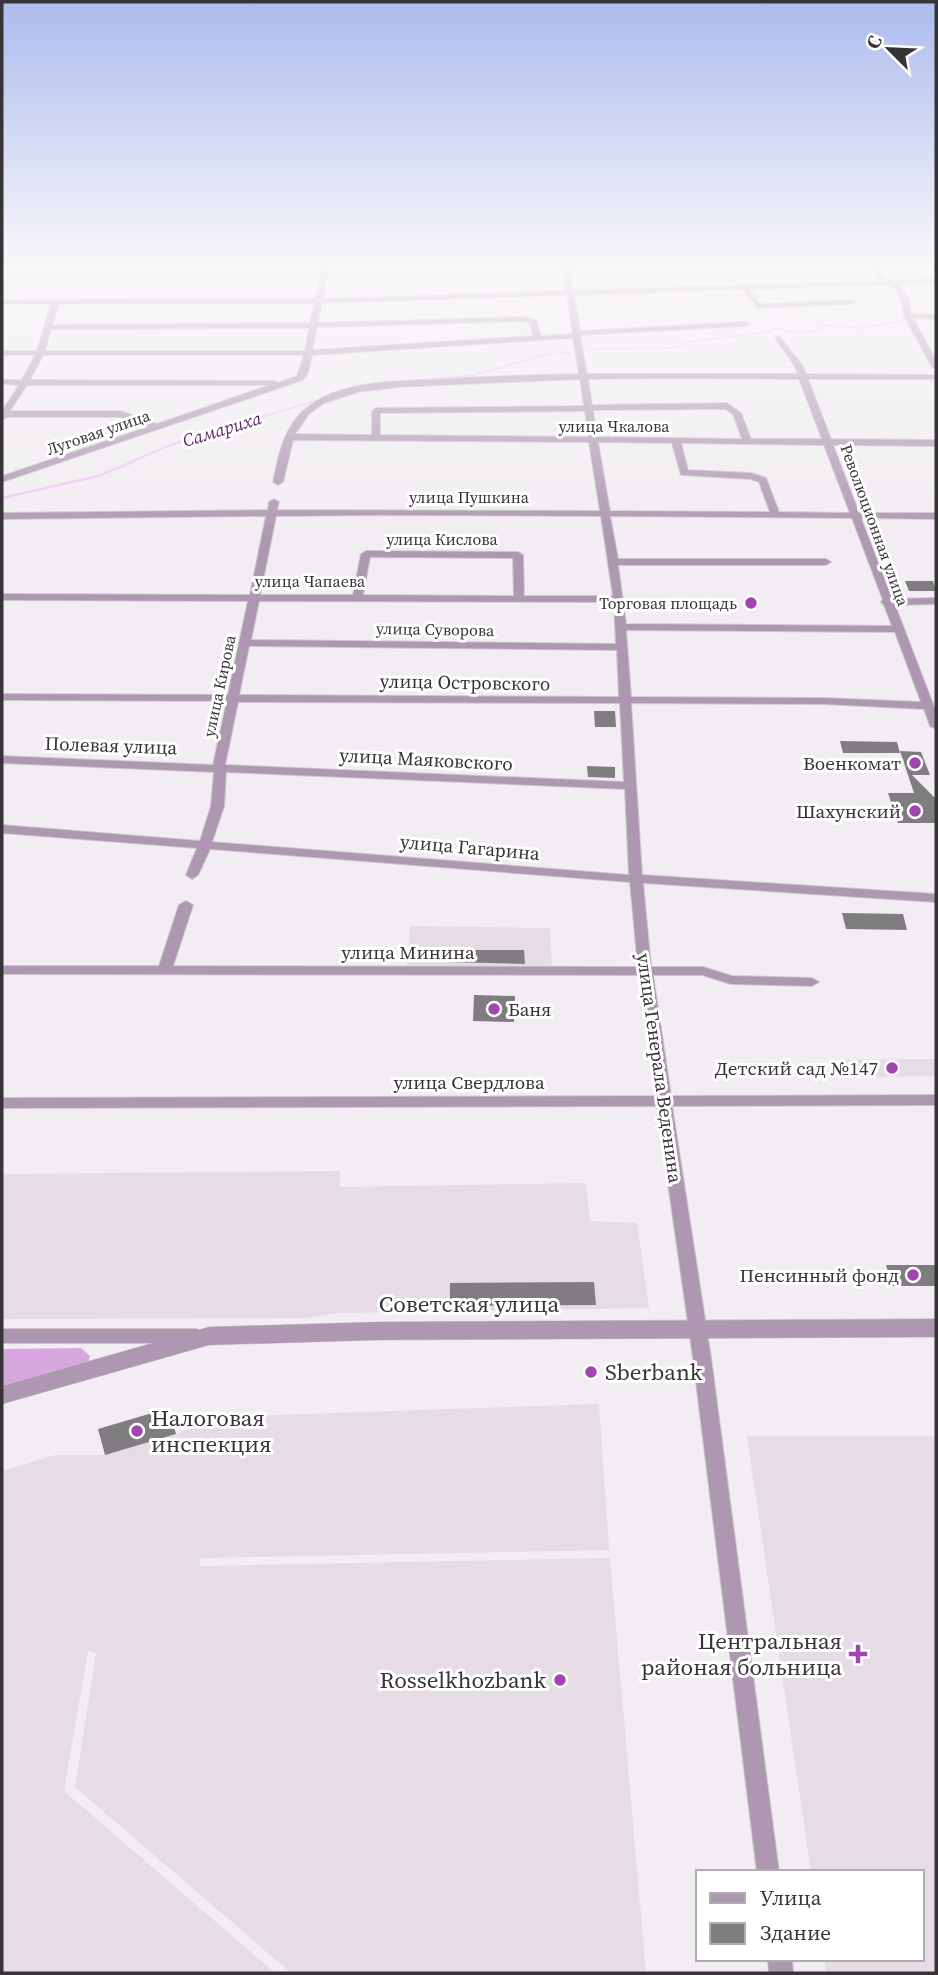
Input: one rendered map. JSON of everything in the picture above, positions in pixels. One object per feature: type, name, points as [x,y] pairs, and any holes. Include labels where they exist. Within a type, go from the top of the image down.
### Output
[{"type":"street","points":[[3,415],[40,355]]},
{"type":"street","points":[[2,382],[282,384],[300,378],[306,355]]},
{"type":"street","name":"улица Генерала Веденина","points":[[580,355],[619,598],[636,879],[645,971],[662,1101],[698,1329],[768,1870]]},
{"type":"street","name":"Революционная улица","points":[[791,355],[798,365],[857,515],[886,602],[936,726]]},
{"type":"street","points":[[278,482],[284,446],[293,438],[295,425],[307,411],[357,391],[514,376],[936,377]]},
{"type":"street","name":"Луговая улица","points":[[2,480],[282,384]]},
{"type":"street","points":[[376,439],[376,411],[731,407],[737,413],[747,440]]},
{"type":"street","points":[[3,415],[121,414],[158,427]]},
{"type":"street","name":"улица Чкалова","points":[[293,438],[936,443]]},
{"type":"street","points":[[676,441],[684,473],[751,476],[764,480],[775,514]]},
{"type":"street","name":"улица Пушкина","points":[[2,516],[273,507],[936,516]]},
{"type":"street","name":"улица Кирова","points":[[192,875],[206,845],[222,784],[219,766],[236,696],[273,507]]},
{"type":"street","name":"улица Кислова","points":[[358,596],[366,554],[518,555],[519,598]]},
{"type":"street","points":[[614,562],[825,562]]},
{"type":"street","name":"улица Чапаева","points":[[2,597],[619,598]]},
{"type":"street","points":[[886,602],[936,601]]},
{"type":"street","points":[[622,627],[897,629]]},
{"type":"street","name":"улица Суворова","points":[[247,643],[622,647]]},
{"type":"street","name":"улица Островского","points":[[2,697],[236,696],[823,701],[928,706]]},
{"type":"street","name":"Полевая улица","points":[[2,759],[219,766]]},
{"type":"street","name":"улица Маяковского","points":[[219,766],[631,786]]},
{"type":"street","name":"улица Гагарина","points":[[2,830],[636,879],[936,898]]},
{"type":"street","points":[[165,970],[186,905]]},
{"type":"street","name":"улица Минина","points":[[2,970],[703,971],[731,980],[812,982]]},
{"type":"street","name":"улица Свердлова","points":[[2,1103],[936,1100]]},
{"type":"street","name":"Советская улица","points":[[2,1336],[936,1328]]},
{"type":"street","points":[[2,1395],[209,1336]]},
{"type":"shaded area","points":[[410,926],[550,928],[552,969],[407,967]]},
{"type":"shaded area","name":"Детский сад №147","points":[[936,1059],[936,1076],[850,1077],[845,1060]]},
{"type":"shaded area","points":[[340,1171],[340,1187],[586,1183],[590,1221],[637,1223],[649,1308],[337,1313],[306,1318],[2,1319],[2,1174]]},
{"type":"shaded area","points":[[81,1348],[90,1356],[87,1368],[2,1389],[2,1349]]},
{"type":"shaded area","points":[[599,1404],[609,1550],[201,1558],[200,1566],[610,1558],[646,1973],[291,1973],[75,1787],[96,1653],[88,1651],[64,1791],[275,1973],[2,1973],[2,1471],[55,1455],[105,1455],[176,1434],[216,1417]]},
{"type":"shaded area","name":"Центральная районая больница","points":[[747,1436],[936,1436],[936,1973],[826,1973],[824,1961],[924,1961],[924,1870],[811,1870]]},
{"type":"building","points":[[905,581],[933,581],[936,591],[909,591]]},
{"type":"building","points":[[594,711],[615,711],[616,727],[595,727]]},
{"type":"building","points":[[840,741],[897,742],[900,753],[843,753]]},
{"type":"building","name":"Шахунский","points":[[900,751],[921,752],[930,775],[912,775],[936,799],[936,823],[898,823],[888,793],[914,793]]},
{"type":"building","points":[[587,766],[615,767],[615,778],[588,777]]},
{"type":"building","points":[[842,913],[903,914],[907,930],[846,929]]},
{"type":"building","points":[[458,950],[524,950],[525,964],[447,962],[448,952],[458,953]]},
{"type":"building","name":"Баня","points":[[474,995],[515,996],[514,1022],[473,1021]]},
{"type":"building","name":"Пенсинный фонд","points":[[886,1265],[936,1265],[936,1286],[892,1286]]},
{"type":"building","points":[[594,1282],[596,1305],[450,1306],[450,1283]]},
{"type":"building","name":"Налоговая инспекция","points":[[169,1408],[176,1434],[105,1455],[98,1429]]},
{"type":"waterway","name":"Самариха","points":[[408,381],[474,375],[544,355]]},
{"type":"waterway","name":"Самариха","points":[[130,462],[181,441],[322,399]]},
{"type":"waterway","name":"Самариха","points":[[2,498],[98,476],[135,461]]},
{"type":"place","name":"Торговая площадь","points":[[751,603]]},
{"type":"place","name":"Военкомат","points":[[915,763]]},
{"type":"place","name":"Шахунский","points":[[915,811]]},
{"type":"place","name":"Баня","points":[[494,1009]]},
{"type":"place","name":"Детский сад №147","points":[[892,1068]]},
{"type":"place","name":"Пенсинный фонд","points":[[913,1275]]},
{"type":"place","name":"Sberbank","points":[[591,1372]]},
{"type":"place","name":"Налоговая инспекция","points":[[137,1431]]},
{"type":"place","name":"Центральная районая больница","points":[[858,1654]]},
{"type":"place","name":"Rosselkhozbank","points":[[560,1680]]}]
